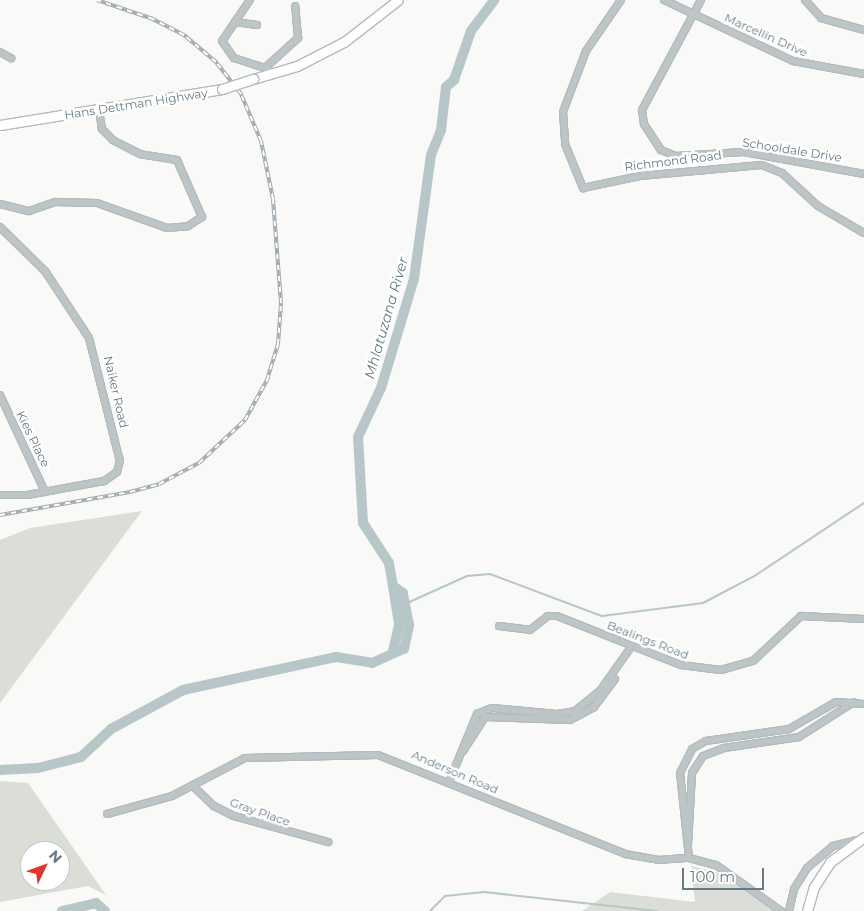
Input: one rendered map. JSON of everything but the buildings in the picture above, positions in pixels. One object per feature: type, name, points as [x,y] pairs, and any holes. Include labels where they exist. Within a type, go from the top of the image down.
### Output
[{"type":"street","points":[[250,0],[222,41],[234,58],[265,68],[273,74]]},
{"type":"street","name":"Hans Dettman Highway","points":[[0,125],[99,111],[222,89],[273,74],[344,42],[398,0]]},
{"type":"street","name":"Richmond Road","points":[[621,0],[586,51],[563,112],[565,144],[583,188],[640,176],[762,166],[782,173],[818,206],[864,233]]},
{"type":"street","name":"Marcellin Drive","points":[[664,0],[793,61],[864,74]]},
{"type":"street","name":"Schooldale Drive","points":[[701,0],[642,110],[644,124],[661,150],[676,156],[750,153],[864,174]]},
{"type":"street","points":[[805,0],[821,18],[864,30]]},
{"type":"street","points":[[265,68],[298,38],[294,6]]},
{"type":"street","points":[[235,22],[257,25]]},
{"type":"street","points":[[0,52],[11,58]]},
{"type":"street","points":[[0,204],[29,211],[55,202],[97,203],[167,228],[188,226],[202,217],[177,160],[140,154],[113,140],[102,129],[99,111]]},
{"type":"street","name":"Naiker Road","points":[[0,227],[48,275],[89,338],[120,461],[110,479],[45,492],[0,495]]},
{"type":"street","name":"Kies Place","points":[[0,396],[45,492]]},
{"type":"street","name":"Bealings Road","points":[[499,626],[525,631],[557,616],[632,647],[692,668],[721,670],[753,661],[801,616],[864,619]]},
{"type":"street","points":[[449,782],[461,752],[488,715],[562,722],[588,712],[632,647]]},
{"type":"street","points":[[689,858],[680,773],[692,749],[706,741],[789,728],[836,702],[864,704]]},
{"type":"street","points":[[687,848],[692,773],[703,756],[724,748],[799,737],[854,702]]},
{"type":"street","name":"Anderson Road","points":[[107,814],[172,796],[245,758],[349,754],[388,757],[634,857],[689,858],[716,865],[781,911]]},
{"type":"street","name":"Gray Place","points":[[193,786],[221,810],[296,836],[328,842]]},
{"type":"street","points":[[789,911],[794,889],[814,861],[833,846],[860,838]]},
{"type":"street","points":[[807,911],[821,874],[860,838]]},
{"type":"shaded area","points":[[142,511],[0,703],[0,540],[30,528]]},
{"type":"shaded area","points":[[0,781],[28,783],[68,841],[20,841],[20,891],[60,891],[0,902]]},
{"type":"shaded area","points":[[70,843],[106,895],[88,886],[70,889]]},
{"type":"shaded area","points":[[691,866],[719,873],[773,911],[582,911],[610,892],[695,902]]},
{"type":"waterway","name":"Mhlatuzana River","points":[[0,770],[38,768],[81,757],[111,729],[183,690],[336,657],[372,663],[404,649],[409,625],[403,593],[393,586],[389,563],[363,523],[358,437],[381,388],[414,279],[431,155],[441,130],[446,87],[454,80],[471,31],[494,0]]},
{"type":"waterway","points":[[405,604],[467,576],[490,574],[602,616],[703,603],[756,575],[864,503]]},
{"type":"waterway","name":"Mhlatuzana River","points":[[393,586],[399,625],[393,652]]},
{"type":"waterway","points":[[430,911],[445,896],[484,892],[657,911]]},
{"type":"waterway","name":"Mhlatuzana River","points":[[62,911],[96,903],[105,911]]},
{"type":"railway","points":[[0,515],[130,492],[159,484],[199,463],[245,420],[267,380],[278,344],[281,303],[273,199],[261,141],[241,94],[216,62],[184,35],[153,19],[97,0]]}]
